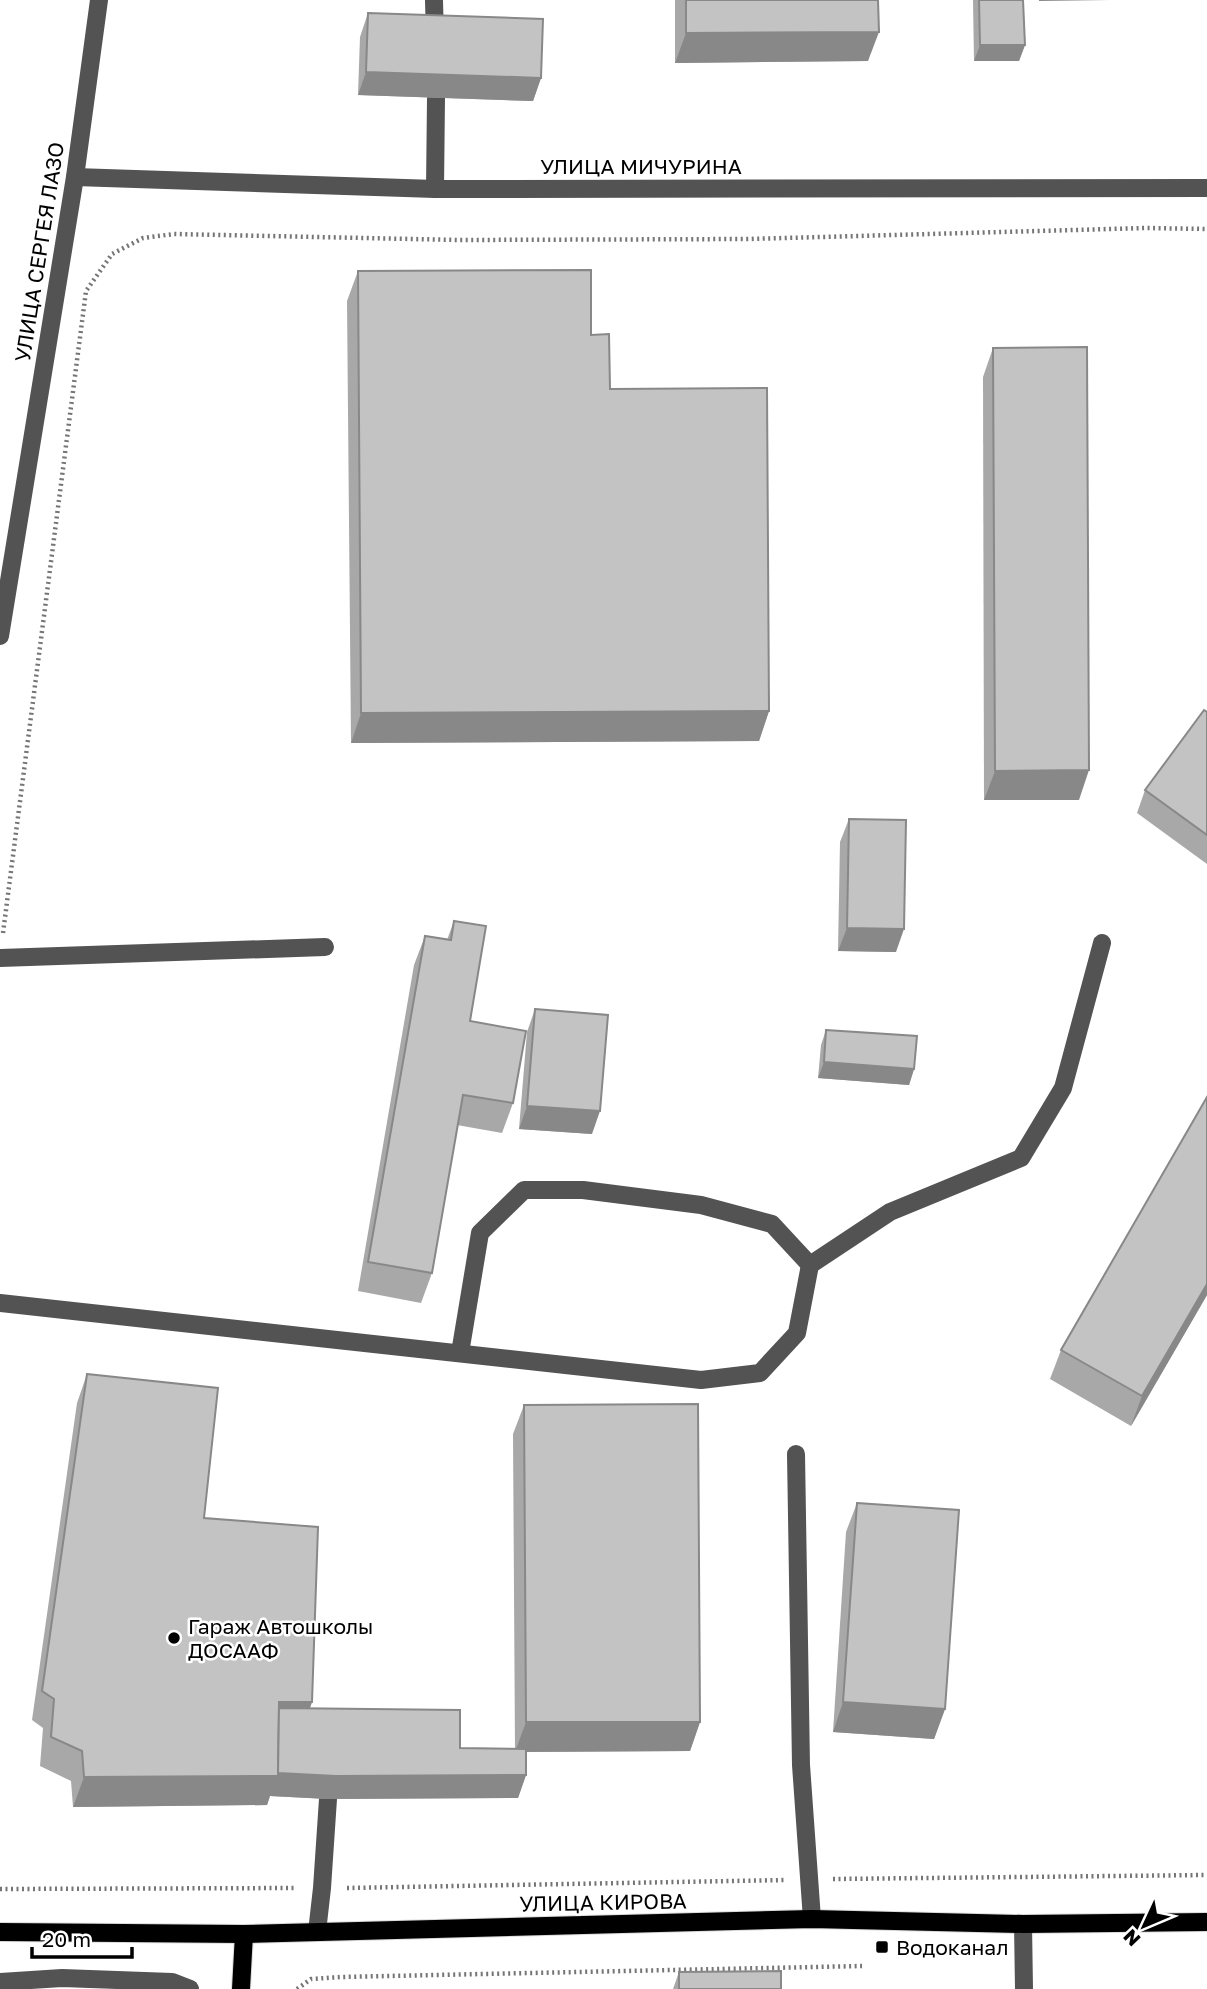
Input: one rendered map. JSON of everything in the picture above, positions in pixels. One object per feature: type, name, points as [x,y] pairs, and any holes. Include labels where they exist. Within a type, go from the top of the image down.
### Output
[{"type":"main road","name":"УЛИЦА КИРОВА","points":[[0,1932],[244,1934],[812,1919],[1023,1924],[1207,1922]]},
{"type":"main road","points":[[241,1989],[244,1934]]},
{"type":"street","name":"УЛИЦА СЕРГЕЯ ЛАЗО","points":[[0,636],[75,177],[99,0]]},
{"type":"street","points":[[434,0],[435,39]]},
{"type":"street","points":[[435,189],[436,98]]},
{"type":"street","name":"УЛИЦА МИЧУРИНА","points":[[75,177],[435,189],[1207,188]]},
{"type":"street","points":[[0,1303],[701,1380],[760,1373],[797,1334],[810,1265],[890,1212],[1021,1158],[1063,1088],[1102,943]]},
{"type":"street","points":[[1,950],[325,947]]},
{"type":"street","points":[[460,1353],[480,1233],[524,1190],[583,1190],[701,1205],[772,1224],[810,1265]]},
{"type":"street","points":[[796,1454],[801,1765],[812,1919]]},
{"type":"street","points":[[317,1932],[328,1799]]},
{"type":"street","points":[[1023,1924],[1024,1989]]},
{"type":"street","points":[[0,1982],[62,1978],[131,1980],[172,1982],[190,1989]]},
{"type":"path","points":[[1,950],[86,291],[112,254],[143,238],[174,234],[459,240],[749,239],[1146,228],[1207,229]]},
{"type":"path","points":[[0,1889],[322,1888],[1207,1875]]},
{"type":"path","points":[[296,1989],[311,1979],[377,1976],[862,1966]]},
{"type":"building","points":[[686,0],[878,0],[879,32],[686,33]]},
{"type":"building","points":[[979,0],[1023,0],[1025,45],[980,45]]},
{"type":"building","points":[[368,13],[543,19],[541,78],[366,72]]},
{"type":"building","points":[[591,270],[591,335],[609,334],[610,389],[767,388],[769,711],[361,713],[358,271]]},
{"type":"building","points":[[1087,347],[1089,770],[995,771],[993,348]]},
{"type":"building","points":[[1204,710],[1207,712],[1207,835],[1145,790]]},
{"type":"building","points":[[849,819],[906,820],[904,929],[847,928]]},
{"type":"building","points":[[454,921],[486,926],[470,1021],[526,1031],[513,1103],[463,1095],[432,1273],[368,1262],[425,936],[451,940]]},
{"type":"building","points":[[535,1009],[608,1015],[600,1111],[527,1106]]},
{"type":"building","points":[[826,1030],[917,1036],[914,1069],[824,1062]]},
{"type":"building","points":[[1207,1097],[1207,1284],[1142,1396],[1061,1350]]},
{"type":"building","name":"Гараж Автошколы ДОСААФ","points":[[87,1374],[218,1388],[204,1518],[318,1527],[312,1702],[279,1702],[278,1776],[84,1777],[82,1751],[51,1737],[54,1699],[42,1691]]},
{"type":"building","points":[[698,1404],[700,1722],[526,1722],[524,1405]]},
{"type":"building","points":[[857,1503],[959,1510],[945,1709],[843,1702]]},
{"type":"building","points":[[279,1708],[460,1710],[460,1748],[526,1749],[526,1775],[336,1776],[278,1773]]},
{"type":"building","points":[[781,1971],[781,1989],[679,1989],[679,1972]]},
{"type":"place","name":"Гараж Автошколы ДОСААФ","points":[[174,1638]]},
{"type":"place","name":"Водоканал","points":[[882,1947]]}]
